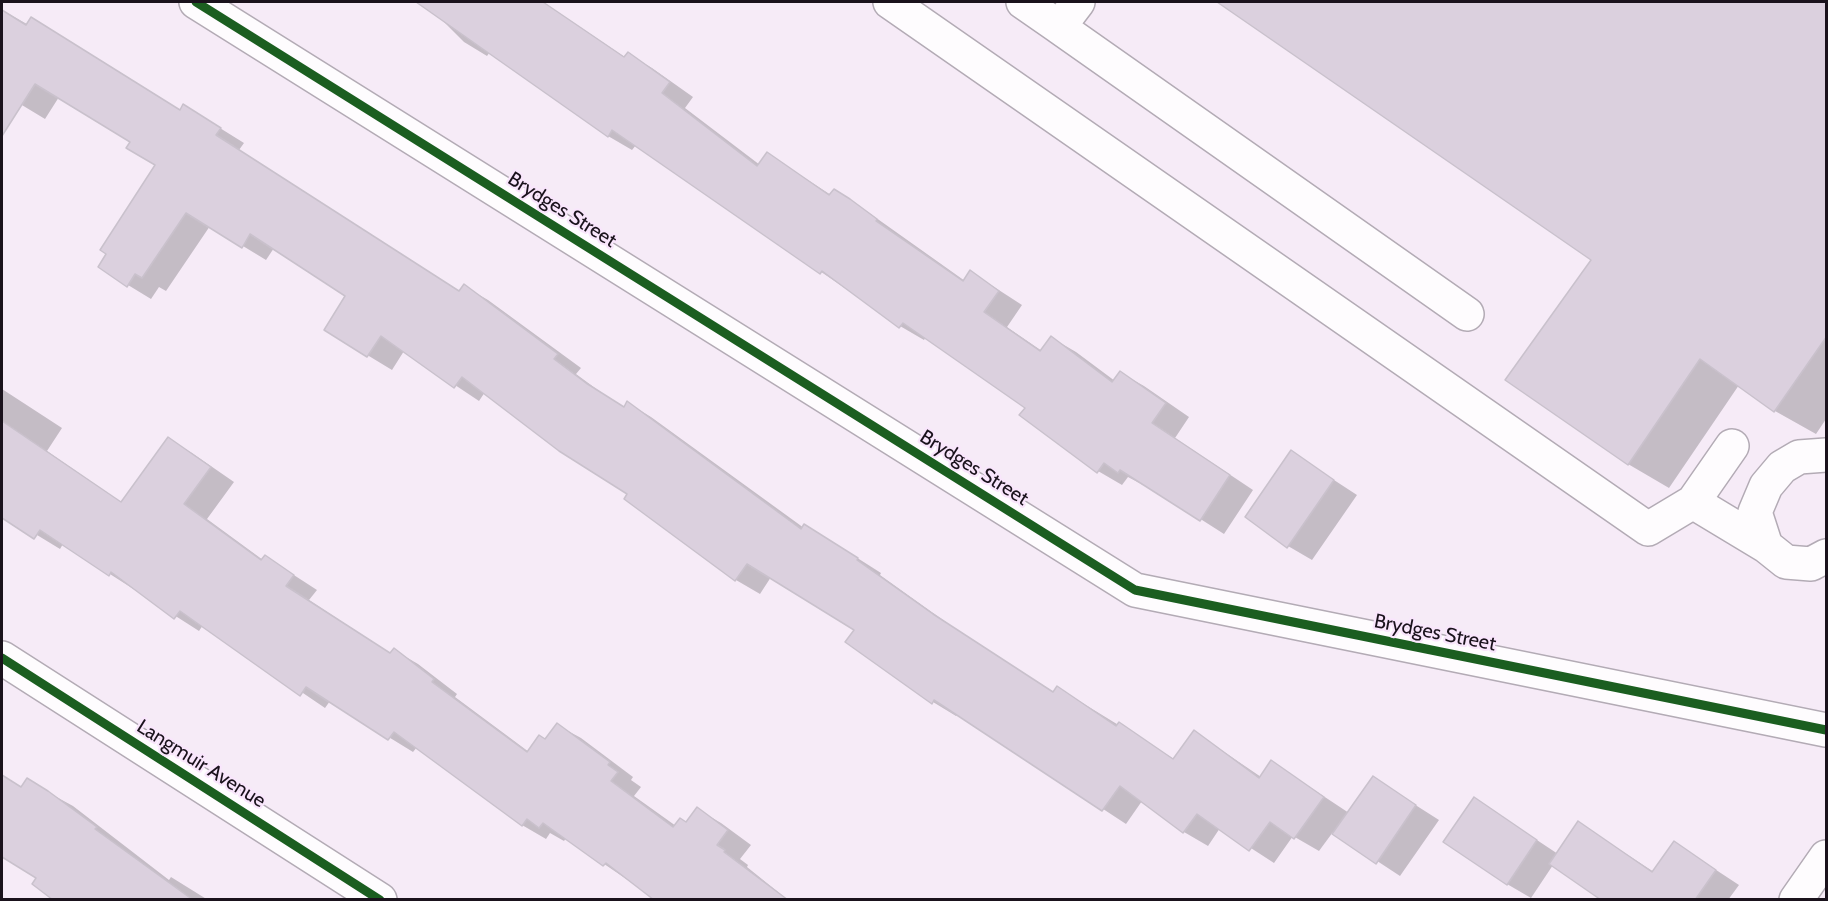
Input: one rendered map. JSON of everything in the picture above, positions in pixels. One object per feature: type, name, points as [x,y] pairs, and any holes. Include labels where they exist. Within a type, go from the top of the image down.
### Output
[{"type":"street","name":"Brydges Street","points":[[196,2],[1134,590],[1827,730]]},
{"type":"street","points":[[890,2],[1648,529],[1693,502],[1732,446]]},
{"type":"street","points":[[1023,2],[1467,314]]},
{"type":"street","points":[[1059,27],[1078,2]]},
{"type":"street","points":[[1766,546],[1755,512],[1766,486],[1782,466],[1799,457],[1827,454]]},
{"type":"street","points":[[1693,502],[1766,546],[1786,562],[1811,564],[1827,556]]},
{"type":"street","name":"Langmuir Avenue","points":[[2,658],[381,900]]},
{"type":"street","points":[[1796,900],[1827,857]]},
{"type":"building","points":[[416,2],[543,2],[624,57],[628,52],[670,82],[662,93],[757,166],[767,152],[829,195],[834,189],[850,199],[877,219],[876,221],[963,281],[970,270],[999,291],[984,312],[1040,351],[1051,336],[1112,382],[1120,371],[1166,403],[1152,423],[1230,475],[1200,521],[1120,470],[1118,473],[1104,463],[1097,473],[1019,415],[1025,408],[903,323],[899,328],[822,271],[820,274],[612,130],[608,137]]},
{"type":"building","points":[[1217,2],[1827,2],[1827,336],[1774,412],[1700,359],[1628,465],[1505,380],[1591,260]]},
{"type":"building","points":[[2,10],[26,25],[31,17],[180,110],[183,104],[221,128],[216,135],[459,291],[464,284],[558,354],[554,359],[586,383],[624,407],[627,401],[801,529],[804,524],[858,558],[857,560],[933,614],[1053,692],[1057,686],[1116,726],[1119,722],[1173,759],[1194,730],[1259,778],[1271,760],[1324,797],[1294,839],[1270,822],[1249,851],[1197,814],[1183,833],[1120,786],[1102,811],[934,700],[932,704],[845,642],[854,630],[747,564],[735,581],[624,499],[627,494],[559,451],[462,377],[454,388],[381,336],[367,357],[324,330],[345,296],[250,234],[242,248],[186,213],[142,278],[135,274],[127,287],[98,267],[106,254],[100,250],[155,165],[126,148],[130,142],[35,84],[2,136]]},
{"type":"building","points":[[2,421],[121,502],[168,437],[211,467],[184,504],[261,560],[265,555],[294,575],[286,586],[390,653],[394,648],[434,679],[432,682],[527,752],[539,735],[545,739],[557,723],[610,762],[608,765],[618,772],[611,781],[673,827],[680,818],[686,822],[697,807],[728,830],[717,845],[788,900],[654,900],[606,863],[603,866],[543,823],[539,828],[527,819],[522,826],[394,732],[388,740],[306,687],[300,696],[180,611],[174,619],[111,572],[109,576],[40,530],[34,539],[2,518]]},
{"type":"building","points":[[1291,450],[1334,480],[1287,548],[1245,517]]},
{"type":"building","points":[[2,775],[21,787],[27,778],[48,791],[97,827],[95,829],[193,900],[53,900],[32,884],[36,878],[2,857]]},
{"type":"building","points":[[1373,776],[1416,805],[1376,864],[1332,834]]},
{"type":"building","points":[[1474,797],[1537,840],[1507,885],[1443,842]]},
{"type":"building","points":[[1578,821],[1652,872],[1674,841],[1716,870],[1695,900],[1601,900],[1549,864]]},
{"type":"cycle path","points":[[196,2],[1135,590],[1826,730]]},
{"type":"cycle path","points":[[2,658],[380,900]]}]
